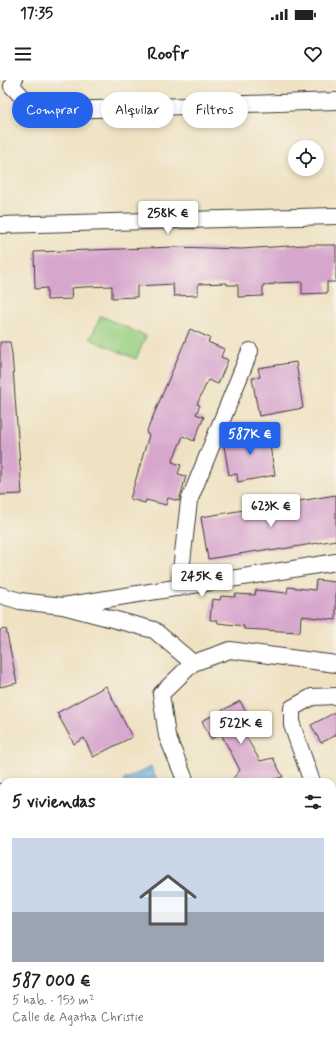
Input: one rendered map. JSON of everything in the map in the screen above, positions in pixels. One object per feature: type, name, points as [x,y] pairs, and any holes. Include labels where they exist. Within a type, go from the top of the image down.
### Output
[{"type":"street","points":[[14,80],[12,86],[31,106],[65,110],[336,101]]},
{"type":"street","points":[[0,225],[336,216]]},
{"type":"street","points":[[179,588],[189,501],[250,351]]},
{"type":"street","points":[[63,606],[336,562]]},
{"type":"street","points":[[0,595],[20,601],[63,606],[154,630],[193,663]]},
{"type":"street","points":[[184,778],[167,736],[161,694],[193,663],[230,650],[336,664]]},
{"type":"street","points":[[311,778],[292,725],[292,708],[312,698],[336,696]]},
{"type":"green space","points":[[101,316],[146,336],[136,359],[90,339]]},
{"type":"water","points":[[151,767],[156,778],[127,778]]},
{"type":"building","points":[[305,245],[336,245],[336,282],[327,282],[327,293],[302,294],[302,282],[275,283],[263,285],[263,296],[238,297],[238,285],[227,285],[227,283],[198,284],[198,295],[174,296],[173,284],[137,286],[137,297],[112,298],[112,286],[71,288],[72,299],[47,300],[47,288],[35,289],[34,252],[176,247],[241,249]]},
{"type":"building","points":[[190,329],[210,338],[208,342],[224,349],[221,357],[228,360],[218,384],[208,380],[197,404],[200,405],[196,414],[204,417],[194,441],[183,436],[172,462],[181,465],[178,474],[186,476],[179,501],[168,498],[166,505],[146,500],[145,503],[130,499],[149,435],[146,433]]},
{"type":"building","points":[[0,342],[10,342],[12,354],[22,494],[0,495]]},
{"type":"building","points":[[296,362],[303,408],[259,416],[252,378],[260,377],[258,368]]},
{"type":"building","points":[[267,429],[275,475],[238,482],[237,474],[229,475],[224,446],[231,444],[230,435]]},
{"type":"building","points":[[336,495],[336,540],[208,559],[201,517]]},
{"type":"building","points":[[316,580],[336,582],[336,620],[301,616],[300,632],[244,629],[244,626],[218,623],[217,620],[210,620],[212,599],[220,600],[221,596],[235,597],[235,594],[255,595],[256,590],[287,593],[288,587],[315,590]]},
{"type":"building","points":[[6,629],[17,683],[0,687],[0,630]]},
{"type":"building","points":[[106,686],[132,737],[93,757],[84,738],[74,744],[57,713]]},
{"type":"building","points":[[240,701],[251,721],[240,726],[260,761],[273,758],[283,777],[233,778],[240,770],[221,734],[211,739],[202,721]]},
{"type":"building","points":[[336,712],[336,735],[321,743],[311,725]]}]
